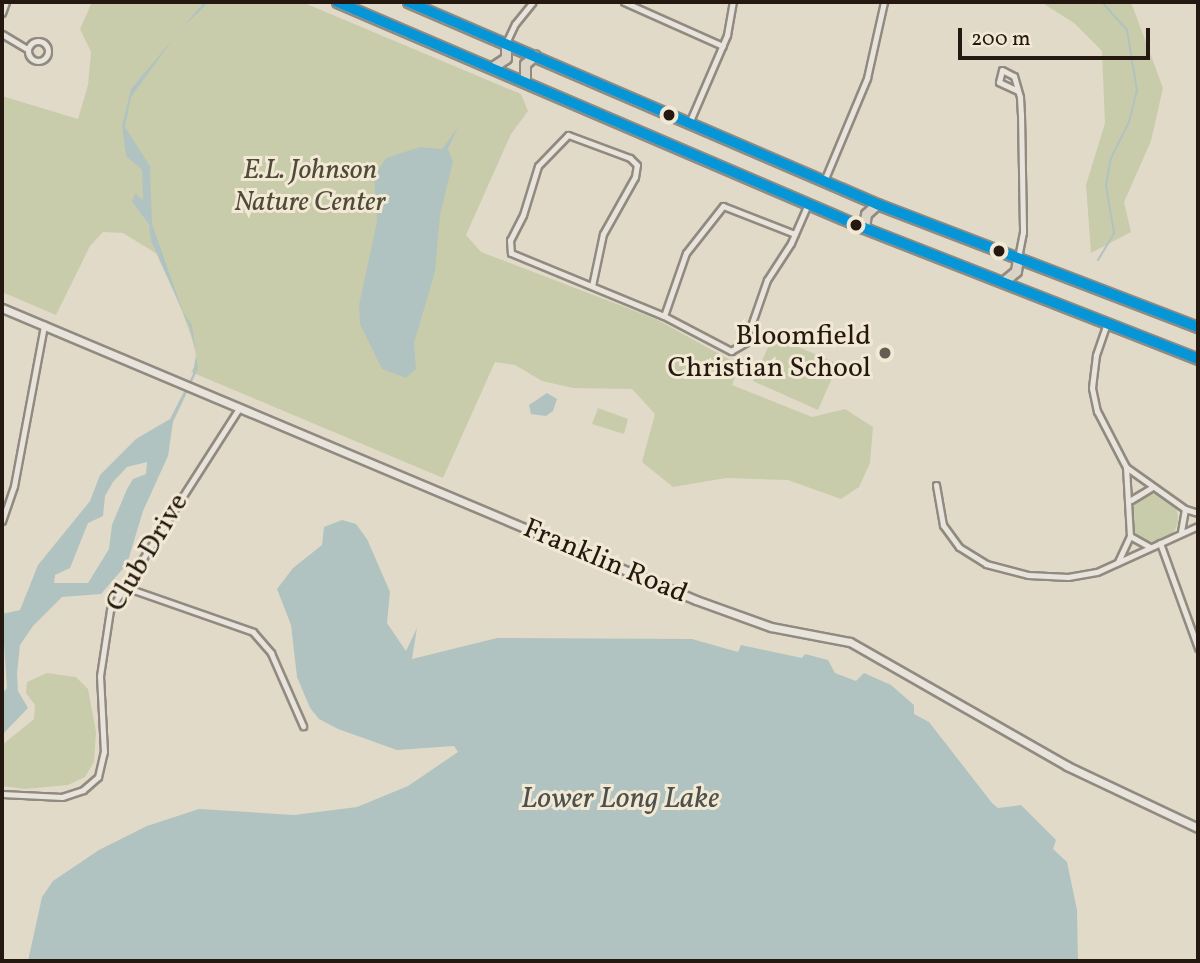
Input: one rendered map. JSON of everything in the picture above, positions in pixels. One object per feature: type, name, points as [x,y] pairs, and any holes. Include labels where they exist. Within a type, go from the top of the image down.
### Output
[{"type":"highway","points":[[337,2],[494,66],[864,228],[1198,359]]},
{"type":"highway","points":[[408,2],[690,121],[877,204],[1198,327]]},
{"type":"highway","points":[[494,66],[506,58],[506,43]]},
{"type":"highway","points":[[525,80],[525,64],[536,55]]},
{"type":"highway","points":[[864,228],[866,214],[877,204]]},
{"type":"highway","points":[[1003,282],[1016,271],[1018,258]]},
{"type":"street","points":[[2,13],[6,2]]},
{"type":"street","points":[[506,43],[515,23],[533,2]]},
{"type":"street","points":[[624,2],[723,46]]},
{"type":"street","points":[[690,121],[723,46],[733,2]]},
{"type":"street","points":[[824,181],[867,78],[884,2]]},
{"type":"street","points":[[2,34],[27,49]]},
{"type":"street","points":[[1018,92],[999,82],[1002,70],[1012,73],[1018,92],[1023,232],[1018,258]]},
{"type":"street","points":[[592,286],[603,234],[635,177],[637,165],[629,158],[568,135],[538,166],[509,249],[519,259],[664,316],[717,345],[740,349],[756,317],[767,280],[795,234],[808,204]]},
{"type":"street","points":[[664,316],[686,253],[723,206],[795,234]]},
{"type":"street","name":"Franklin Road","points":[[2,308],[735,615],[846,640],[1067,766],[1198,828]]},
{"type":"street","points":[[1107,323],[1094,363],[1094,397],[1126,467],[1131,500],[1130,536],[1118,563]]},
{"type":"street","points":[[2,521],[16,475],[44,325]]},
{"type":"street","name":"Club Drive","points":[[2,794],[62,797],[83,790],[97,777],[104,752],[99,686],[108,615],[122,586],[239,408]]},
{"type":"street","points":[[1126,467],[1151,488],[1185,509],[1198,513]]},
{"type":"street","points":[[936,485],[939,513],[949,536],[979,561],[1018,573],[1059,577],[1088,574],[1198,526]]},
{"type":"street","points":[[1131,500],[1151,488]]},
{"type":"street","points":[[1181,532],[1185,509]]},
{"type":"street","points":[[1130,536],[1150,547]]},
{"type":"street","points":[[1160,543],[1198,648]]},
{"type":"street","points":[[122,586],[241,625],[256,635],[271,653],[303,726]]},
{"type":"green space","name":"E.L. Johnson Nature Center","points":[[92,2],[302,2],[521,94],[528,111],[511,134],[466,235],[481,252],[656,319],[739,365],[732,385],[812,417],[845,409],[873,427],[870,463],[859,487],[841,499],[788,480],[726,478],[673,487],[642,462],[655,414],[632,389],[573,388],[542,381],[515,365],[495,362],[443,478],[191,372],[197,362],[195,347],[142,201],[137,195],[132,202],[149,225],[157,254],[123,233],[103,232],[90,246],[56,315],[2,292],[2,96],[78,119],[88,85],[91,52],[80,29]]},
{"type":"green space","points":[[1041,2],[1131,2],[1163,88],[1151,141],[1124,202],[1131,232],[1091,253],[1086,185],[1105,123],[1102,51],[1074,23]]},
{"type":"green space","points":[[773,336],[838,364],[818,410],[753,381]]},
{"type":"green space","points":[[598,408],[628,419],[624,434],[592,424]]},
{"type":"green space","points":[[1154,494],[1171,501],[1178,518],[1171,535],[1154,542],[1137,535],[1130,518],[1137,501]]},
{"type":"green space","points":[[47,673],[76,677],[88,689],[96,732],[94,762],[85,777],[68,785],[25,789],[2,786],[2,745],[34,719],[35,705],[26,693],[27,682]]},
{"type":"water","points":[[204,2],[209,2],[183,28]]},
{"type":"water","points":[[175,37],[131,97],[125,127],[150,166],[152,224],[183,312],[192,325],[198,369],[173,422],[168,456],[143,511],[127,564],[101,594],[62,597],[33,626],[20,645],[17,674],[18,691],[28,708],[2,735],[2,694],[7,688],[2,614],[20,610],[38,565],[90,501],[100,475],[136,439],[170,419],[193,374],[196,355],[190,328],[151,241],[149,225],[132,202],[135,193],[143,200],[142,170],[126,156],[122,126],[131,89]],"holes":[[[147,462],[146,474],[133,479],[127,489],[112,525],[109,549],[88,583],[54,583],[55,575],[70,568],[88,523],[103,516],[105,496],[113,482],[127,467]]]},
{"type":"water","points":[[458,127],[448,149],[453,162],[440,215],[435,272],[414,343],[416,369],[406,378],[382,369],[360,324],[359,305],[377,221],[374,176],[386,158],[420,147],[442,149]]},
{"type":"water","points":[[547,393],[557,399],[553,411],[546,416],[531,414],[529,405]]},
{"type":"water","name":"Lower Long Lake","points":[[342,520],[356,524],[367,539],[390,592],[387,623],[406,651],[417,628],[412,659],[497,638],[692,639],[738,652],[741,645],[802,658],[805,654],[828,660],[835,673],[856,681],[864,673],[891,685],[914,705],[914,714],[929,722],[992,803],[998,808],[1021,805],[1056,840],[1053,849],[1067,862],[1077,910],[1078,961],[28,961],[42,897],[53,881],[99,850],[147,826],[199,809],[294,815],[357,807],[408,786],[458,752],[454,746],[397,750],[338,729],[319,719],[310,708],[297,677],[291,625],[277,589],[293,568],[322,545],[324,527]]},
{"type":"waterway","points":[[1098,260],[1114,233],[1106,185],[1111,158],[1129,122],[1137,91],[1127,30],[1102,2]]},
{"type":"transit line","points":[[337,2],[864,228],[1198,359]]},
{"type":"transit line","points":[[408,2],[877,204],[1198,327]]},
{"type":"place","name":"Bloomfield Christian School","points":[[885,353]]}]
